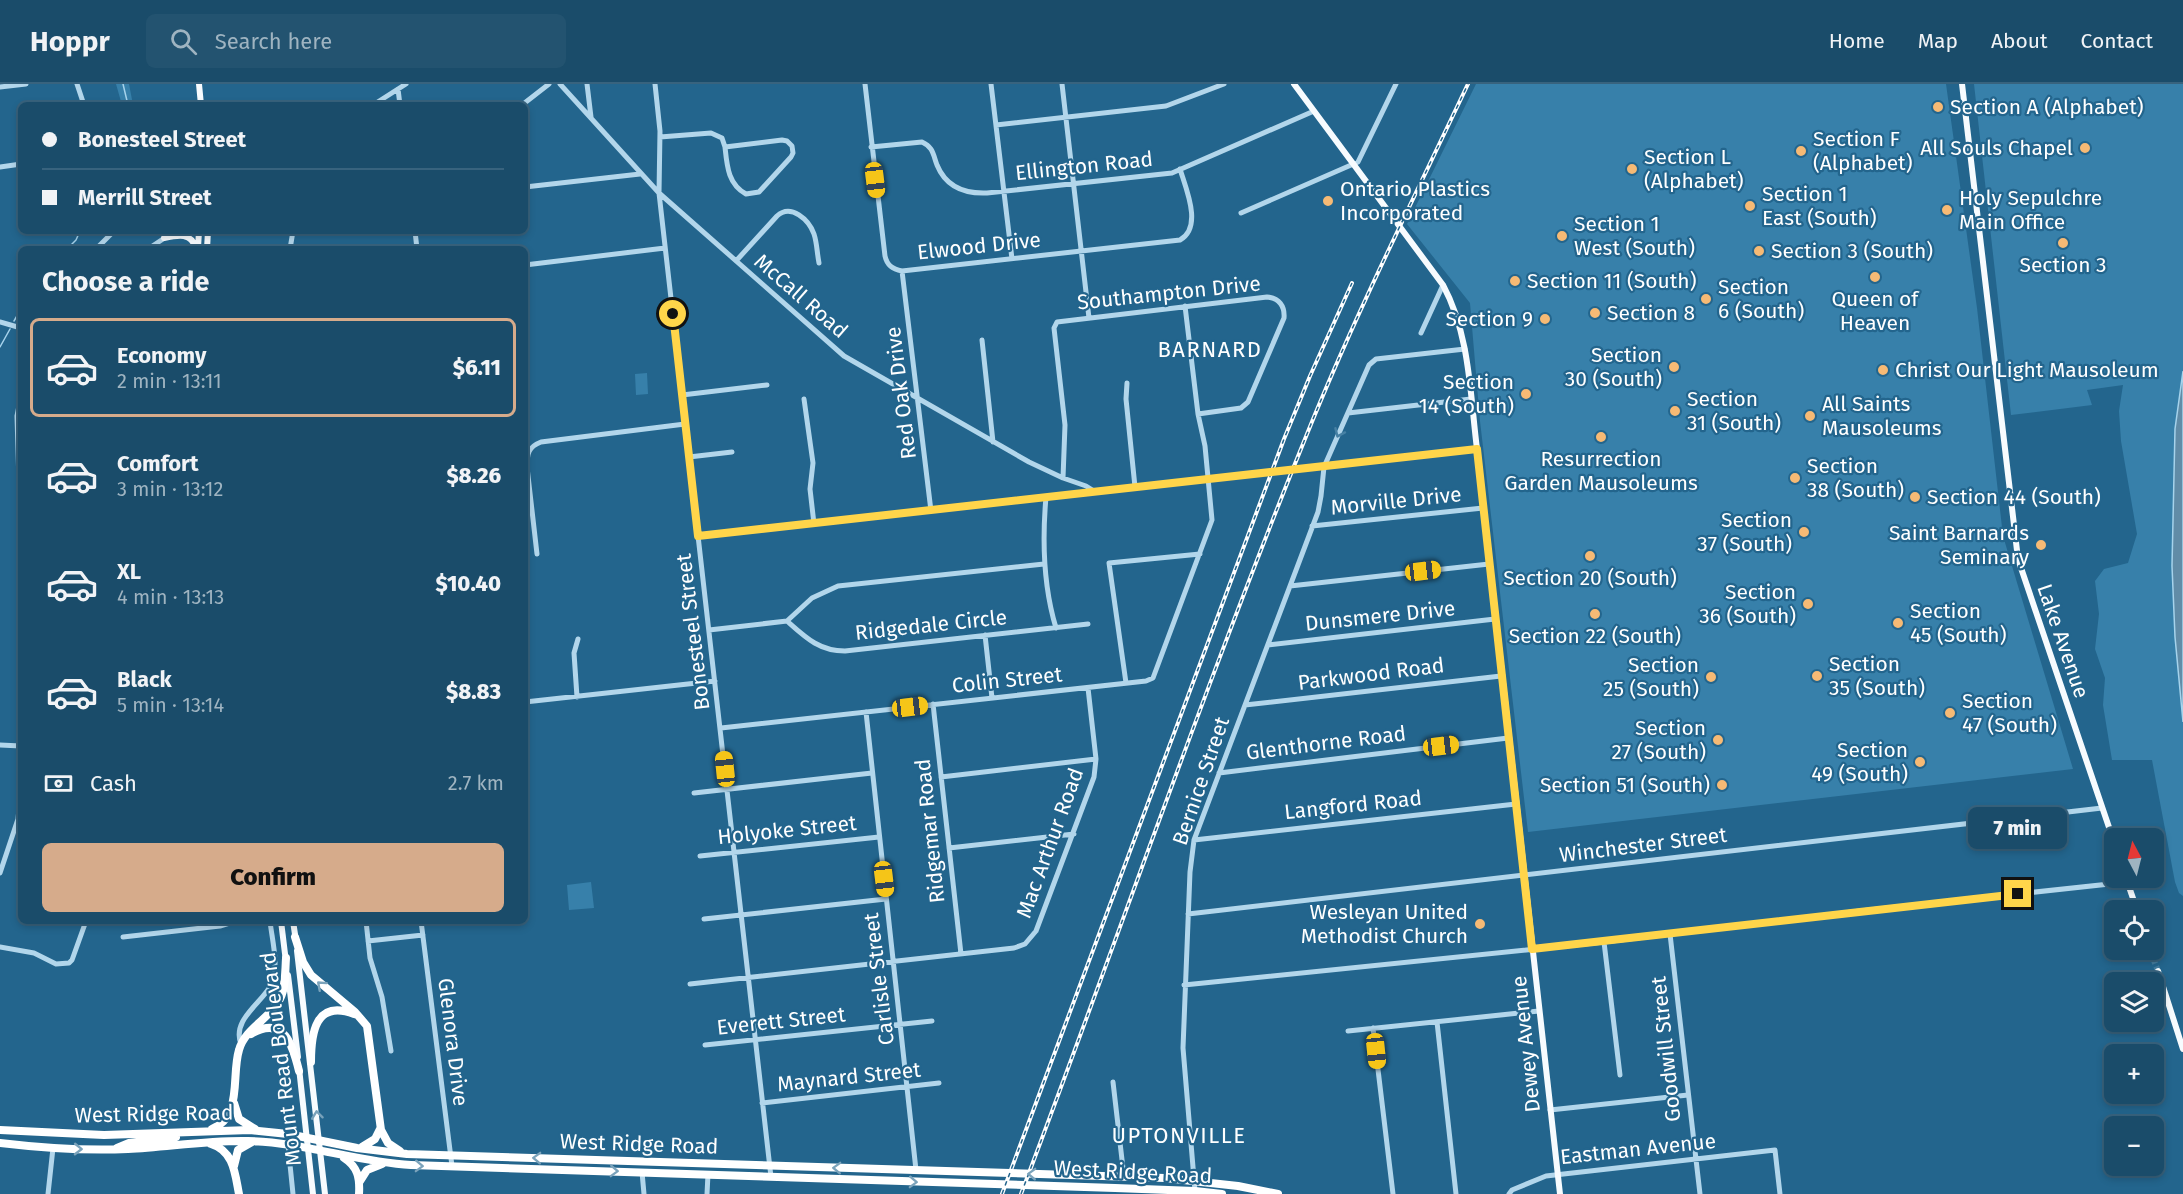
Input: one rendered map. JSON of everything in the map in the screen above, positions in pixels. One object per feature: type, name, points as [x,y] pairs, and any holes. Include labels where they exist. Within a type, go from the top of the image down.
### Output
[{"type":"highway","points":[[295,937],[303,962],[311,975],[363,1021],[369,1034],[383,1136],[388,1143],[407,1154]]},
{"type":"highway","points":[[204,1131],[217,1127],[230,1113],[237,1056],[241,1044],[278,1002],[283,991],[286,958]]},
{"type":"highway","points":[[311,1062],[312,1032],[320,1018],[331,1011],[340,1010],[354,1014],[363,1021]]},
{"type":"highway","points":[[241,1044],[250,1035],[260,1030],[268,1028],[279,1031],[290,1042],[299,1071]]},
{"type":"highway","points":[[233,1097],[235,1111],[243,1122],[268,1131]]},
{"type":"highway","points":[[357,1148],[375,1140],[380,1124]]},
{"type":"highway","name":"West Ridge Road","points":[[0,1130],[104,1135],[268,1131],[357,1148],[407,1154],[1196,1180],[1278,1194]]},
{"type":"highway","points":[[115,1149],[129,1143],[171,1138],[191,1132]]},
{"type":"highway","points":[[234,1170],[238,1150],[246,1144],[262,1142]]},
{"type":"highway","name":"West Ridge Road","points":[[0,1143],[53,1148],[115,1149],[201,1143],[262,1142],[388,1164],[1195,1191],[1222,1194]]},
{"type":"highway","points":[[201,1143],[224,1150],[230,1158],[239,1194]]},
{"type":"highway","points":[[340,1156],[354,1166],[360,1183]]},
{"type":"highway","points":[[359,1194],[364,1173],[369,1169],[388,1164]]},
{"type":"main road","points":[[199,84],[201,102]]},
{"type":"main road","name":"Dewey Avenue","points":[[1294,84],[1443,285],[1458,320],[1465,349],[1560,1194]]},
{"type":"main road","name":"Lake Avenue","points":[[1962,84],[2018,559],[2109,828]]},
{"type":"main road","points":[[164,238],[184,236],[192,240],[195,246]]},
{"type":"main road","name":"Mount Read Boulevard","points":[[281,924],[313,1194]]},
{"type":"main road","name":"Mount Read Boulevard","points":[[293,924],[325,1194]]},
{"type":"main road","points":[[2158,971],[2183,1049]]},
{"type":"street","points":[[0,87],[26,84]]},
{"type":"street","points":[[77,84],[83,102]]},
{"type":"street","points":[[378,102],[406,84]]},
{"type":"street","points":[[526,102],[549,84]]},
{"type":"street","name":"McCall Road","points":[[560,84],[658,193],[844,356],[993,442],[1063,478],[1094,491]]},
{"type":"street","points":[[587,84],[591,119]]},
{"type":"street","name":"Bonesteel Street","points":[[655,84],[660,137],[658,193],[771,1177]]},
{"type":"street","name":"Elwood Drive","points":[[865,84],[885,256],[891,267],[902,271],[1172,242],[1184,237],[1191,227],[1192,216],[1180,170]]},
{"type":"street","points":[[991,84],[1012,259]]},
{"type":"street","points":[[1062,84],[1089,318]]},
{"type":"street","points":[[996,125],[1166,106],[1224,84]]},
{"type":"street","points":[[1241,213],[1354,166],[1362,157],[1396,84]]},
{"type":"street","points":[[398,89],[400,102]]},
{"type":"street","name":"Ellington Road","points":[[871,147],[922,142],[932,149],[941,174],[956,188],[975,194],[1004,192],[1166,174],[1180,170],[1314,111]]},
{"type":"street","points":[[660,137],[711,133],[722,138],[726,147],[730,177],[738,189],[750,195],[759,192],[791,157],[793,150],[790,143],[782,140],[726,147]]},
{"type":"street","points":[[0,167],[18,164]]},
{"type":"street","points":[[528,187],[640,174]]},
{"type":"street","points":[[736,261],[781,212],[790,210],[800,216],[813,231],[819,263]]},
{"type":"street","points":[[99,246],[111,234]]},
{"type":"street","points":[[152,246],[170,234]]},
{"type":"street","points":[[528,265],[665,248]]},
{"type":"street","name":"Red Oak Drive","points":[[902,271],[931,511]]},
{"type":"street","points":[[1421,333],[1443,285]]},
{"type":"street","name":"Southampton Drive","points":[[1063,478],[1065,425],[1054,328],[1061,321],[1267,297],[1278,300],[1284,311],[1283,321],[1246,405],[1234,410],[1198,414]]},
{"type":"street","points":[[1126,683],[1109,563],[1200,554],[1212,520],[1205,446],[1198,414],[1185,306]]},
{"type":"street","points":[[0,322],[18,327]]},
{"type":"street","points":[[982,340],[993,442]]},
{"type":"street","points":[[1324,466],[1372,361],[1465,349]]},
{"type":"street","points":[[1127,382],[1126,399],[1135,487]]},
{"type":"street","points":[[682,395],[767,385]]},
{"type":"street","points":[[804,399],[813,463],[810,489],[814,524]]},
{"type":"street","points":[[1348,413],[1471,399]]},
{"type":"street","points":[[18,411],[18,445]]},
{"type":"street","points":[[528,456],[529,450],[541,442],[685,424]]},
{"type":"street","name":"McCall Road","points":[[698,536],[1477,449]]},
{"type":"street","points":[[689,457],[732,452]]},
{"type":"street","name":"Bernice Street","points":[[1195,1191],[1196,1180],[1183,1048],[1184,985],[1194,840],[1312,526],[1322,496],[1324,466]]},
{"type":"street","points":[[1063,478],[1071,486],[1073,494]]},
{"type":"street","points":[[528,483],[537,554]]},
{"type":"street","points":[[1046,497],[1044,564],[1056,628]]},
{"type":"street","name":"Morville Drive","points":[[1312,526],[1483,508]]},
{"type":"street","name":"Colin Street","points":[[721,728],[1146,681],[1153,678],[1200,554]]},
{"type":"street","points":[[709,630],[787,621],[812,598],[838,586],[1044,564]]},
{"type":"street","points":[[1290,586],[1489,564]]},
{"type":"street","name":"Dunsmere Drive","points":[[1268,645],[1495,619]]},
{"type":"street","name":"Ridgedale Circle","points":[[787,621],[814,644],[835,651],[1088,624]]},
{"type":"street","points":[[985,635],[992,698]]},
{"type":"street","points":[[578,639],[574,652],[578,697]]},
{"type":"street","name":"Parkwood Road","points":[[1245,705],[1502,676]]},
{"type":"street","points":[[528,702],[715,681]]},
{"type":"street","name":"Mac Arthur Road","points":[[690,984],[1014,948],[1029,941],[1036,931],[1094,777],[1096,759],[1088,688]]},
{"type":"street","name":"Ridgemar Road","points":[[933,704],[961,954]]},
{"type":"street","name":"Carlisle Street","points":[[866,712],[916,1170]]},
{"type":"street","name":"Glenthorne Road","points":[[1219,773],[1508,738]]},
{"type":"street","points":[[0,745],[18,746]]},
{"type":"street","points":[[941,777],[1096,759]]},
{"type":"street","points":[[694,793],[872,773]]},
{"type":"street","name":"Langford Road","points":[[1194,840],[1516,804]]},
{"type":"street","name":"Winchester Street","points":[[1188,914],[2102,808]]},
{"type":"street","points":[[0,873],[18,822]]},
{"type":"street","points":[[949,848],[1074,834]]},
{"type":"street","name":"Holyoke Street","points":[[700,856],[879,837]]},
{"type":"street","points":[[1184,985],[1604,942],[2104,883]]},
{"type":"street","points":[[704,919],[886,899]]},
{"type":"street","points":[[0,947],[34,953],[56,964],[69,963],[85,924]]},
{"type":"street","points":[[123,937],[226,924]]},
{"type":"street","name":"Mount Read Boulevard","points":[[241,1044],[239,1034],[243,1022],[265,994],[273,979],[274,958],[270,924]]},
{"type":"street","points":[[366,924],[371,961],[382,1001],[391,1052]]},
{"type":"street","name":"Glenora Drive","points":[[421,924],[452,1166]]},
{"type":"street","name":"Goodwill Street","points":[[1670,934],[1700,1194]]},
{"type":"street","points":[[368,941],[423,935]]},
{"type":"street","points":[[1604,942],[1620,1075]]},
{"type":"street","points":[[1348,1031],[1539,1011]]},
{"type":"street","name":"Everett Street","points":[[705,1045],[932,1021]]},
{"type":"street","points":[[1437,1022],[1456,1194]]},
{"type":"street","points":[[1373,1028],[1393,1194]]},
{"type":"street","points":[[1113,1082],[1124,1177]]},
{"type":"street","name":"Maynard Street","points":[[762,1103],[939,1083]]},
{"type":"street","points":[[1550,1110],[1688,1095]]},
{"type":"street","name":"Mount Read Boulevard","points":[[289,1145],[293,1194]]},
{"type":"street","points":[[48,1194],[53,1148]]},
{"type":"street","name":"Eastman Avenue","points":[[1509,1194],[1546,1176],[1775,1150],[1780,1194]]},
{"type":"street","points":[[642,1172],[644,1194]]},
{"type":"street","points":[[707,1194],[708,1174]]},
{"type":"shaded area","points":[[116,84],[129,84],[132,102],[121,102]]},
{"type":"shaded area","points":[[1476,84],[1946,84],[1977,308],[2003,536],[2073,769],[1528,832],[1480,421],[1470,303],[1407,224]]},
{"type":"shaded area","points":[[1974,84],[2183,84],[2183,371],[2175,429],[2172,566],[2175,637],[2183,722],[2183,896],[2179,893],[2175,882],[2152,760],[2112,760],[2103,705],[2105,678],[2095,649],[2099,614],[2095,581],[2104,569],[2128,563],[2137,534],[2121,441],[2119,411],[2123,385],[2087,390],[2092,405],[2011,415]]},
{"type":"shaded area","points":[[2183,371],[2183,722],[2175,637],[2172,566],[2175,429]]},
{"type":"shaded area","points":[[647,373],[648,394],[636,395],[635,374]]},
{"type":"shaded area","points":[[591,882],[594,908],[569,910],[567,885]]},
{"type":"waterway","points":[[123,84],[127,102]]},
{"type":"waterway","points":[[70,246],[79,234]]},
{"type":"waterway","points":[[14,321],[18,314]]},
{"type":"waterway","points":[[0,347],[10,329]]},
{"type":"tunnel","points":[[2154,960],[2158,971]]},
{"type":"railway","points":[[1021,1194],[1269,528],[1325,390],[1468,84]]},
{"type":"railway","points":[[1002,1194],[1284,439],[1352,283]]},
{"type":"place","name":"Section A (Alphabet)","points":[[1938,107]]},
{"type":"place","name":"All Souls Chapel","points":[[2085,148]]},
{"type":"place","name":"Section F (Alphabet)","points":[[1801,151]]},
{"type":"place","name":"Section L (Alphabet)","points":[[1632,169]]},
{"type":"place","name":"Ontario Plastics Incorporated","points":[[1328,201]]},
{"type":"place","name":"Section 1 East (South)","points":[[1750,206]]},
{"type":"place","name":"Holy Sepulchre Main Office","points":[[1947,210]]},
{"type":"place","name":"Section 1 West (South)","points":[[1562,236]]},
{"type":"place","name":"Section 3","points":[[2063,243]]},
{"type":"place","name":"Section 3 (South)","points":[[1759,251]]},
{"type":"place","name":"Queen of Heaven","points":[[1875,277]]},
{"type":"place","name":"Section 11 (South)","points":[[1515,281]]},
{"type":"place","name":"Section 6 (South)","points":[[1706,299]]},
{"type":"place","name":"Section 8","points":[[1595,313]]},
{"type":"place","name":"Section 9","points":[[1545,319]]},
{"type":"place","name":"Section 30 (South)","points":[[1674,367]]},
{"type":"place","name":"Christ Our Light Mausoleum","points":[[1883,370]]},
{"type":"place","name":"Section 14 (South)","points":[[1526,394]]},
{"type":"place","name":"Section 31 (South)","points":[[1675,411]]},
{"type":"place","name":"All Saints Mausoleums","points":[[1810,416]]},
{"type":"place","name":"Resurrection Garden Mausoleums","points":[[1601,437]]},
{"type":"place","name":"Section 38 (South)","points":[[1795,478]]},
{"type":"place","name":"Section 44 (South)","points":[[1915,497]]},
{"type":"place","name":"Section 37 (South)","points":[[1804,532]]},
{"type":"place","name":"Saint Barnards Seminary","points":[[2041,545]]},
{"type":"place","name":"Section 20 (South)","points":[[1590,556]]},
{"type":"place","name":"Section 36 (South)","points":[[1808,604]]},
{"type":"place","name":"Section 22 (South)","points":[[1595,614]]},
{"type":"place","name":"Section 45 (South)","points":[[1898,623]]},
{"type":"place","name":"Section 35 (South)","points":[[1817,676]]},
{"type":"place","name":"Section 25 (South)","points":[[1711,677]]},
{"type":"place","name":"Section 47 (South)","points":[[1950,713]]},
{"type":"place","name":"Section 27 (South)","points":[[1718,740]]},
{"type":"place","name":"Section 49 (South)","points":[[1920,762]]},
{"type":"place","name":"Section 51 (South)","points":[[1722,785]]},
{"type":"place","name":"Wesleyan United Methodist Church","points":[[1480,924]]},
{"type":"district","name":"BARNARD","points":[[1210,349]]},
{"type":"district","name":"UPTONVILLE","points":[[1179,1135]]},
{"type":"route","points":[[673,314],[698,536],[1477,449],[1532,949],[2018,894]]}]
